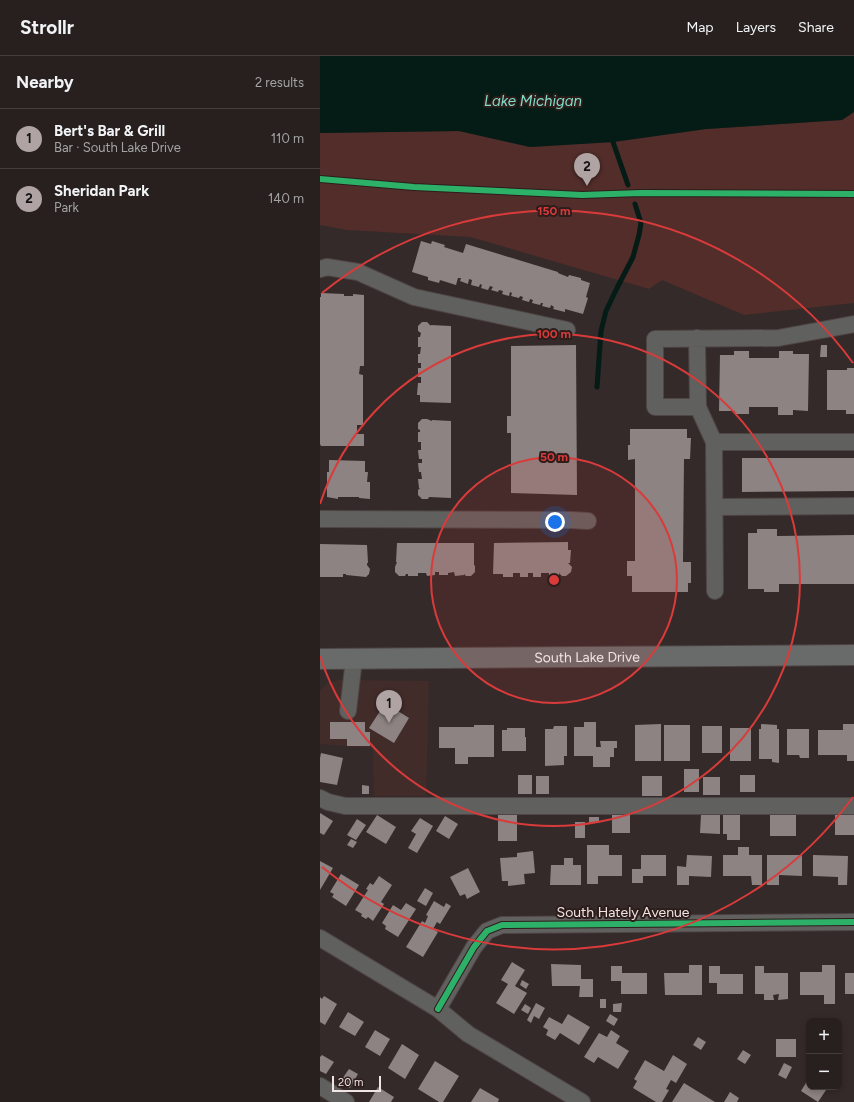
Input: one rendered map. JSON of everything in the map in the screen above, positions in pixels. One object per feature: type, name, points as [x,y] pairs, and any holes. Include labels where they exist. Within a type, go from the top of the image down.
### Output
[{"type":"main road","name":"South Lake Drive","points":[[320,660],[854,656]]},
{"type":"street","points":[[320,269],[327,267],[358,272],[414,297],[567,330]]},
{"type":"street","points":[[698,407],[655,407],[655,339],[778,338],[854,324]]},
{"type":"street","points":[[697,338],[698,407],[714,442],[715,591]]},
{"type":"street","points":[[714,442],[854,442]]},
{"type":"street","points":[[715,507],[854,506]]},
{"type":"street","points":[[320,519],[588,521]]},
{"type":"street","points":[[348,711],[354,659]]},
{"type":"street","points":[[320,798],[328,802],[345,806],[854,806]]},
{"type":"street","name":"South Hately Avenue","points":[[438,1009],[480,938],[487,931],[502,925],[854,922]]},
{"type":"street","points":[[320,938],[438,1009],[468,1034],[582,1102]]},
{"type":"street","points":[[320,1086],[346,1102]]},
{"type":"shaded area","points":[[854,112],[854,303],[744,315],[662,280],[649,289],[470,237],[347,230],[320,225],[320,133],[459,131],[530,147],[613,142],[706,129],[842,120]]},
{"type":"shaded area","points":[[339,680],[429,681],[426,796],[374,796],[373,748],[320,744],[320,691],[328,683]]},
{"type":"water","name":"Lake Michigan","points":[[320,56],[854,56],[854,112],[842,120],[706,129],[613,142],[530,147],[459,131],[320,133]]},
{"type":"building","points":[[421,241],[431,244],[432,241],[445,245],[444,247],[463,253],[466,244],[558,272],[568,277],[569,275],[581,278],[581,280],[590,283],[586,297],[588,298],[583,314],[565,309],[565,312],[553,309],[554,307],[551,305],[550,308],[542,306],[543,303],[540,305],[532,303],[533,300],[530,299],[529,302],[522,300],[523,297],[520,296],[519,298],[511,296],[512,293],[510,292],[509,296],[502,294],[503,291],[499,290],[498,292],[491,290],[493,287],[490,286],[488,290],[481,288],[482,285],[480,284],[479,287],[471,285],[472,280],[469,279],[468,284],[460,281],[461,278],[458,278],[456,285],[440,280],[439,283],[428,280],[428,277],[412,272]]},
{"type":"building","points":[[321,293],[344,294],[344,296],[353,296],[353,294],[364,295],[364,366],[360,366],[359,374],[363,375],[363,425],[357,425],[357,434],[364,434],[364,446],[321,446],[320,444]]},
{"type":"building","points":[[422,322],[427,322],[431,326],[451,326],[451,403],[420,402],[420,395],[417,395],[418,383],[421,383],[421,377],[418,377],[418,368],[421,368],[421,363],[418,363],[418,354],[420,354],[421,347],[418,347],[418,337],[420,337],[421,333],[418,331],[418,326]]},
{"type":"building","points":[[576,345],[577,495],[511,493],[511,433],[507,433],[507,416],[511,416],[511,346]]},
{"type":"building","points":[[821,345],[827,345],[827,357],[820,357]]},
{"type":"building","points":[[734,351],[749,351],[749,358],[779,358],[779,351],[793,351],[793,354],[809,354],[808,411],[793,410],[793,415],[778,415],[778,407],[749,407],[749,414],[735,414],[735,411],[719,411],[720,355],[734,355]]},
{"type":"building","points":[[847,368],[854,368],[854,414],[846,414],[846,410],[827,410],[827,370],[847,370]]},
{"type":"building","points":[[422,419],[432,421],[451,421],[451,498],[429,497],[428,499],[422,499],[418,495],[418,490],[420,488],[418,479],[422,479],[421,472],[419,472],[418,463],[422,463],[422,459],[419,459],[418,450],[421,450],[421,442],[418,442],[418,432],[420,432],[420,430],[418,429],[418,423]]},
{"type":"building","points":[[630,429],[687,429],[687,438],[691,438],[690,459],[684,459],[683,562],[691,562],[691,583],[688,583],[688,592],[632,592],[632,576],[627,576],[627,561],[635,561],[635,459],[628,460]]},
{"type":"building","points":[[742,458],[854,458],[854,491],[742,492]]},
{"type":"building","points":[[329,460],[365,461],[365,472],[368,472],[367,482],[370,482],[370,499],[359,497],[338,497],[338,499],[327,497],[327,472],[329,472]]},
{"type":"building","points":[[757,529],[777,529],[777,536],[854,535],[854,584],[779,584],[779,592],[764,592],[764,589],[748,589],[748,533],[757,533]]},
{"type":"building","points":[[568,542],[568,550],[571,550],[570,563],[568,563],[572,567],[571,572],[566,576],[562,576],[559,573],[559,577],[549,578],[549,573],[541,573],[541,577],[533,577],[533,573],[528,573],[528,577],[520,577],[520,573],[513,573],[513,577],[503,577],[503,574],[493,574],[494,543]]},
{"type":"building","points":[[397,543],[474,543],[475,572],[471,576],[466,576],[464,574],[455,576],[454,572],[448,573],[448,575],[439,575],[439,572],[435,572],[435,575],[427,576],[426,573],[418,573],[418,576],[408,576],[408,574],[406,574],[405,576],[399,576],[395,572],[397,562]]},
{"type":"building","points":[[320,544],[367,545],[367,565],[370,569],[369,574],[366,577],[343,574],[343,577],[320,577]]},
{"type":"building","points":[[390,706],[409,718],[394,743],[369,728],[382,708]]},
{"type":"building","points":[[330,722],[365,722],[365,732],[370,732],[370,746],[347,746],[347,739],[330,739]]},
{"type":"building","points":[[584,722],[596,722],[596,747],[601,747],[600,741],[617,741],[617,748],[614,748],[614,757],[610,757],[610,767],[593,767],[593,756],[574,756],[574,727],[584,727]]},
{"type":"building","points":[[661,724],[661,761],[635,761],[635,725]]},
{"type":"building","points":[[761,724],[777,725],[777,729],[779,729],[779,763],[772,762],[772,759],[759,759],[759,729],[761,729]]},
{"type":"building","points":[[843,724],[854,724],[854,761],[847,761],[847,755],[818,755],[818,730],[843,730]]},
{"type":"building","points":[[474,725],[494,725],[494,757],[468,757],[468,764],[455,764],[455,748],[439,748],[439,727],[474,727]]},
{"type":"building","points":[[664,725],[690,725],[690,761],[664,761]]},
{"type":"building","points":[[554,726],[567,726],[567,756],[564,756],[564,765],[545,766],[545,729],[553,729]]},
{"type":"building","points":[[702,726],[722,726],[722,753],[702,753]]},
{"type":"building","points":[[507,728],[525,728],[526,751],[502,751],[502,730],[507,730]]},
{"type":"building","points":[[730,728],[751,728],[751,761],[730,761]]},
{"type":"building","points":[[787,729],[809,729],[809,758],[800,758],[799,755],[787,755]]},
{"type":"building","points":[[321,753],[343,758],[337,785],[320,782]]},
{"type":"building","points":[[684,769],[699,769],[699,792],[684,792]]},
{"type":"building","points":[[518,775],[532,775],[532,794],[518,794]]},
{"type":"building","points":[[740,775],[755,775],[755,792],[740,792]]},
{"type":"building","points":[[536,776],[549,776],[549,794],[536,794]]},
{"type":"building","points":[[642,776],[662,776],[662,796],[642,796]]},
{"type":"building","points":[[703,777],[720,777],[720,795],[703,795]]},
{"type":"building","points":[[362,785],[369,786],[369,794],[362,794]]},
{"type":"building","points":[[320,813],[333,821],[324,835],[320,833]]},
{"type":"building","points":[[740,813],[740,840],[727,840],[727,834],[723,834],[723,814]]},
{"type":"building","points":[[517,814],[517,841],[498,841],[498,815]]},
{"type":"building","points":[[612,814],[630,814],[630,833],[612,833]]},
{"type":"building","points":[[701,814],[720,815],[720,834],[700,833]]},
{"type":"building","points":[[770,814],[796,814],[796,836],[770,836]]},
{"type":"building","points":[[377,815],[396,827],[386,844],[366,832]]},
{"type":"building","points":[[835,815],[854,815],[854,835],[835,835]]},
{"type":"building","points":[[445,816],[458,824],[449,839],[436,831]]},
{"type":"building","points":[[589,817],[599,817],[599,823],[589,823]]},
{"type":"building","points":[[420,818],[433,826],[417,853],[408,848],[416,834],[411,831]]},
{"type":"building","points":[[357,819],[366,825],[356,840],[347,835]]},
{"type":"building","points":[[575,822],[585,822],[585,838],[575,838]]},
{"type":"building","points":[[351,839],[357,842],[353,848],[347,845]]},
{"type":"building","points":[[587,845],[609,845],[609,855],[622,855],[622,876],[598,876],[598,884],[587,884]]},
{"type":"building","points":[[738,847],[749,847],[749,855],[762,855],[762,885],[752,885],[751,876],[723,876],[723,855],[738,855]]},
{"type":"building","points":[[533,851],[535,873],[524,874],[525,884],[508,886],[508,881],[502,881],[500,858],[517,857],[517,853]]},
{"type":"building","points":[[641,855],[666,855],[666,876],[643,876],[643,883],[632,883],[632,869],[641,869]]},
{"type":"building","points":[[687,855],[712,856],[711,877],[689,876],[689,885],[677,885],[677,866],[686,867]]},
{"type":"building","points":[[767,855],[802,855],[802,876],[779,875],[779,885],[767,885]]},
{"type":"building","points":[[813,855],[848,856],[847,885],[838,885],[838,877],[813,876]]},
{"type":"building","points":[[564,858],[573,858],[573,865],[581,865],[581,885],[550,885],[551,865],[564,865]]},
{"type":"building","points":[[320,861],[333,868],[320,890]]},
{"type":"building","points":[[468,868],[480,892],[467,899],[465,894],[460,896],[450,877]]},
{"type":"building","points":[[341,874],[359,885],[346,906],[332,897],[334,894],[330,892]]},
{"type":"building","points":[[379,876],[392,885],[381,902],[384,904],[373,921],[368,917],[366,919],[361,916],[362,914],[355,910],[368,890],[366,889],[370,883],[373,885]]},
{"type":"building","points":[[425,888],[433,893],[426,906],[417,901]]},
{"type":"building","points":[[434,901],[444,907],[446,903],[451,906],[440,924],[437,922],[433,929],[438,932],[423,957],[406,947],[422,921],[425,923],[428,916],[426,915]]},
{"type":"building","points":[[406,903],[416,909],[398,937],[385,929],[386,926],[382,923],[393,905],[401,910]]},
{"type":"building","points":[[512,962],[525,970],[515,986],[527,993],[514,1014],[496,1003],[508,984],[501,980]]},
{"type":"building","points":[[551,964],[581,965],[581,979],[593,979],[593,997],[579,997],[580,986],[552,986]]},
{"type":"building","points":[[689,965],[702,965],[702,995],[665,995],[664,973],[689,973]]},
{"type":"building","points":[[822,965],[835,965],[835,1004],[824,1004],[824,995],[800,995],[800,972],[822,972]]},
{"type":"building","points":[[611,966],[622,966],[622,973],[647,973],[647,994],[621,994],[621,981],[611,981]]},
{"type":"building","points":[[709,966],[720,966],[720,974],[743,974],[743,994],[717,994],[717,983],[709,983]]},
{"type":"building","points":[[755,966],[764,966],[764,973],[788,973],[788,999],[778,1000],[779,994],[773,995],[774,1000],[764,1000],[764,994],[755,994]]},
{"type":"building","points":[[845,973],[854,973],[854,994],[845,994]]},
{"type":"building","points":[[522,980],[529,984],[526,989],[520,985]]},
{"type":"building","points":[[324,996],[337,1004],[325,1025],[320,1022],[320,997],[322,999]]},
{"type":"building","points":[[600,999],[606,999],[606,1008],[600,1008]]},
{"type":"building","points":[[536,1003],[545,1008],[539,1019],[534,1016],[531,1023],[527,1020]]},
{"type":"building","points":[[622,1003],[621,1012],[613,1012],[613,1004]]},
{"type":"building","points":[[525,1004],[531,1008],[528,1014],[521,1010]]},
{"type":"building","points":[[348,1012],[364,1022],[355,1036],[339,1027]]},
{"type":"building","points":[[568,1014],[590,1027],[579,1045],[560,1033],[555,1040],[546,1035],[548,1030],[543,1027],[549,1017],[562,1024]]},
{"type":"building","points":[[610,1014],[618,1019],[614,1026],[606,1021]]},
{"type":"building","points":[[375,1030],[390,1039],[380,1056],[365,1047]]},
{"type":"building","points":[[611,1030],[620,1036],[616,1043],[629,1051],[618,1069],[598,1057],[594,1063],[584,1057],[599,1033],[607,1037]]},
{"type":"building","points":[[698,1037],[706,1042],[701,1050],[693,1045]]},
{"type":"building","points":[[776,1039],[796,1039],[796,1057],[776,1057]]},
{"type":"building","points":[[402,1044],[419,1055],[405,1079],[388,1068]]},
{"type":"building","points":[[743,1050],[751,1055],[745,1064],[737,1059]]},
{"type":"building","points":[[322,1055],[334,1062],[326,1074],[320,1071],[320,1057]]},
{"type":"building","points":[[673,1055],[687,1064],[676,1083],[671,1080],[666,1089],[669,1090],[662,1102],[656,1102],[633,1088],[637,1081],[634,1079],[645,1060],[664,1071]]},
{"type":"building","points":[[435,1061],[459,1076],[443,1102],[439,1102],[418,1089]]},
{"type":"building","points":[[784,1063],[792,1067],[786,1079],[778,1075]]},
{"type":"building","points":[[349,1069],[358,1074],[350,1088],[340,1082]]},
{"type":"building","points":[[684,1083],[715,1102],[672,1102]]},
{"type":"building","points":[[806,1083],[806,1090],[826,1090],[818,1102],[801,1091]]},
{"type":"building","points":[[378,1087],[394,1097],[391,1102],[369,1102]]},
{"type":"building","points":[[480,1088],[499,1099],[498,1102],[471,1102]]},
{"type":"building","points":[[730,1092],[739,1098],[737,1102],[724,1102]]},
{"type":"waterway","points":[[613,142],[628,185]]},
{"type":"waterway","points":[[597,387],[601,331],[606,311],[633,257],[639,235],[641,223],[635,204]]},
{"type":"cycle path","points":[[320,179],[414,187],[582,195],[641,193],[854,194]]},
{"type":"cycle path","points":[[438,1009],[474,947],[487,931],[502,925],[854,922]]},
{"type":"place","name":"Sheridan Park","points":[[587,186]]},
{"type":"place","name":"Bert's Bar & Grill","points":[[389,723]]}]
